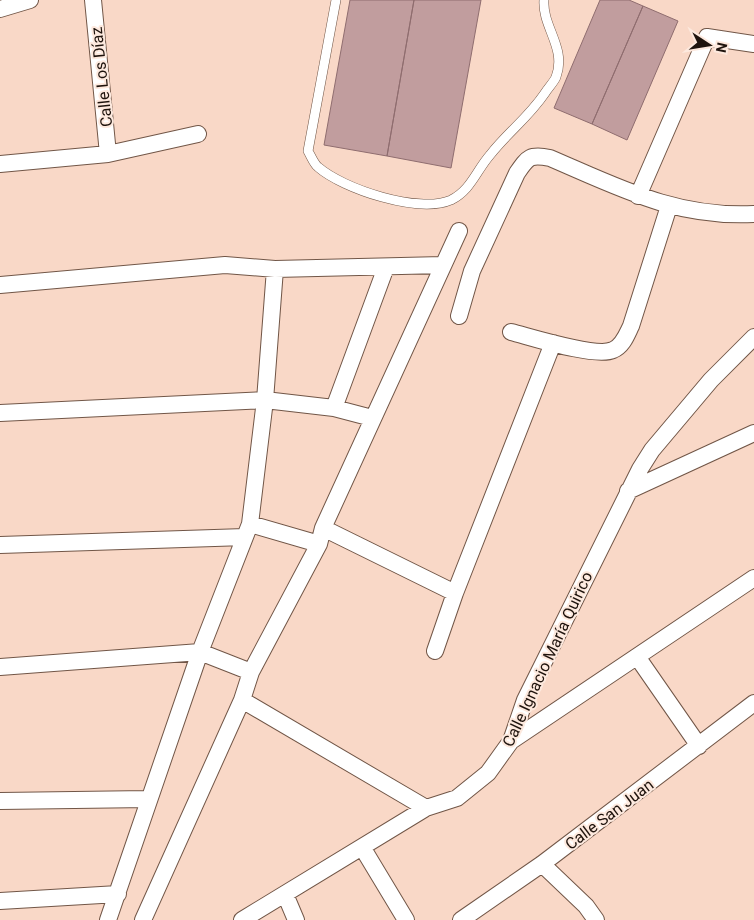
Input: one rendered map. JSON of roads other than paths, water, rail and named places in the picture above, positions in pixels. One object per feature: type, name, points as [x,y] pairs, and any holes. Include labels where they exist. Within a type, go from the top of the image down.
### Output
[{"type":"street","points":[[0,8],[30,0]]},
{"type":"street","name":"Calle Los Díaz","points":[[93,0],[108,154]]},
{"type":"street","points":[[638,196],[707,37],[754,44]]},
{"type":"street","points":[[0,164],[108,154],[198,134]]},
{"type":"street","points":[[459,316],[472,272],[517,173],[527,159],[535,155],[550,158],[638,196],[669,206],[712,214],[754,214]]},
{"type":"street","points":[[511,332],[596,352],[613,350],[624,341],[631,326],[669,206]]},
{"type":"street","points":[[143,920],[242,700],[251,672],[321,536],[372,418],[459,231]]},
{"type":"street","points":[[0,285],[225,265],[275,269],[443,265]]},
{"type":"street","points":[[334,408],[386,267]]},
{"type":"street","points":[[108,920],[200,652],[248,530],[265,400],[275,269]]},
{"type":"street","name":"Calle Ignacio María Quirico","points":[[242,920],[426,808],[457,798],[488,773],[511,741],[526,700],[628,492],[652,450],[711,380],[754,337]]},
{"type":"street","points":[[435,651],[455,593],[553,343]]},
{"type":"street","points":[[0,413],[265,400],[334,408],[372,418]]},
{"type":"street","points":[[628,492],[754,434]]},
{"type":"street","points":[[0,544],[248,530],[321,536],[455,593]]},
{"type":"street","points":[[511,741],[638,658],[754,578]]},
{"type":"street","points":[[0,667],[200,652],[251,672]]},
{"type":"street","points":[[638,658],[699,746]]},
{"type":"street","points":[[242,700],[426,808]]},
{"type":"street","name":"Calle San Juan","points":[[461,920],[542,864],[754,703]]},
{"type":"street","points":[[0,801],[148,799]]},
{"type":"street","points":[[362,847],[406,920]]},
{"type":"street","points":[[542,864],[586,906],[596,920]]},
{"type":"street","points":[[0,901],[118,894]]},
{"type":"street","points":[[285,894],[296,920]]},
{"type":"lane","points":[[336,0],[308,151],[317,167],[356,189],[396,201],[432,204],[450,200],[468,189],[489,155],[532,113],[556,76],[559,49],[543,10],[544,0]]}]
